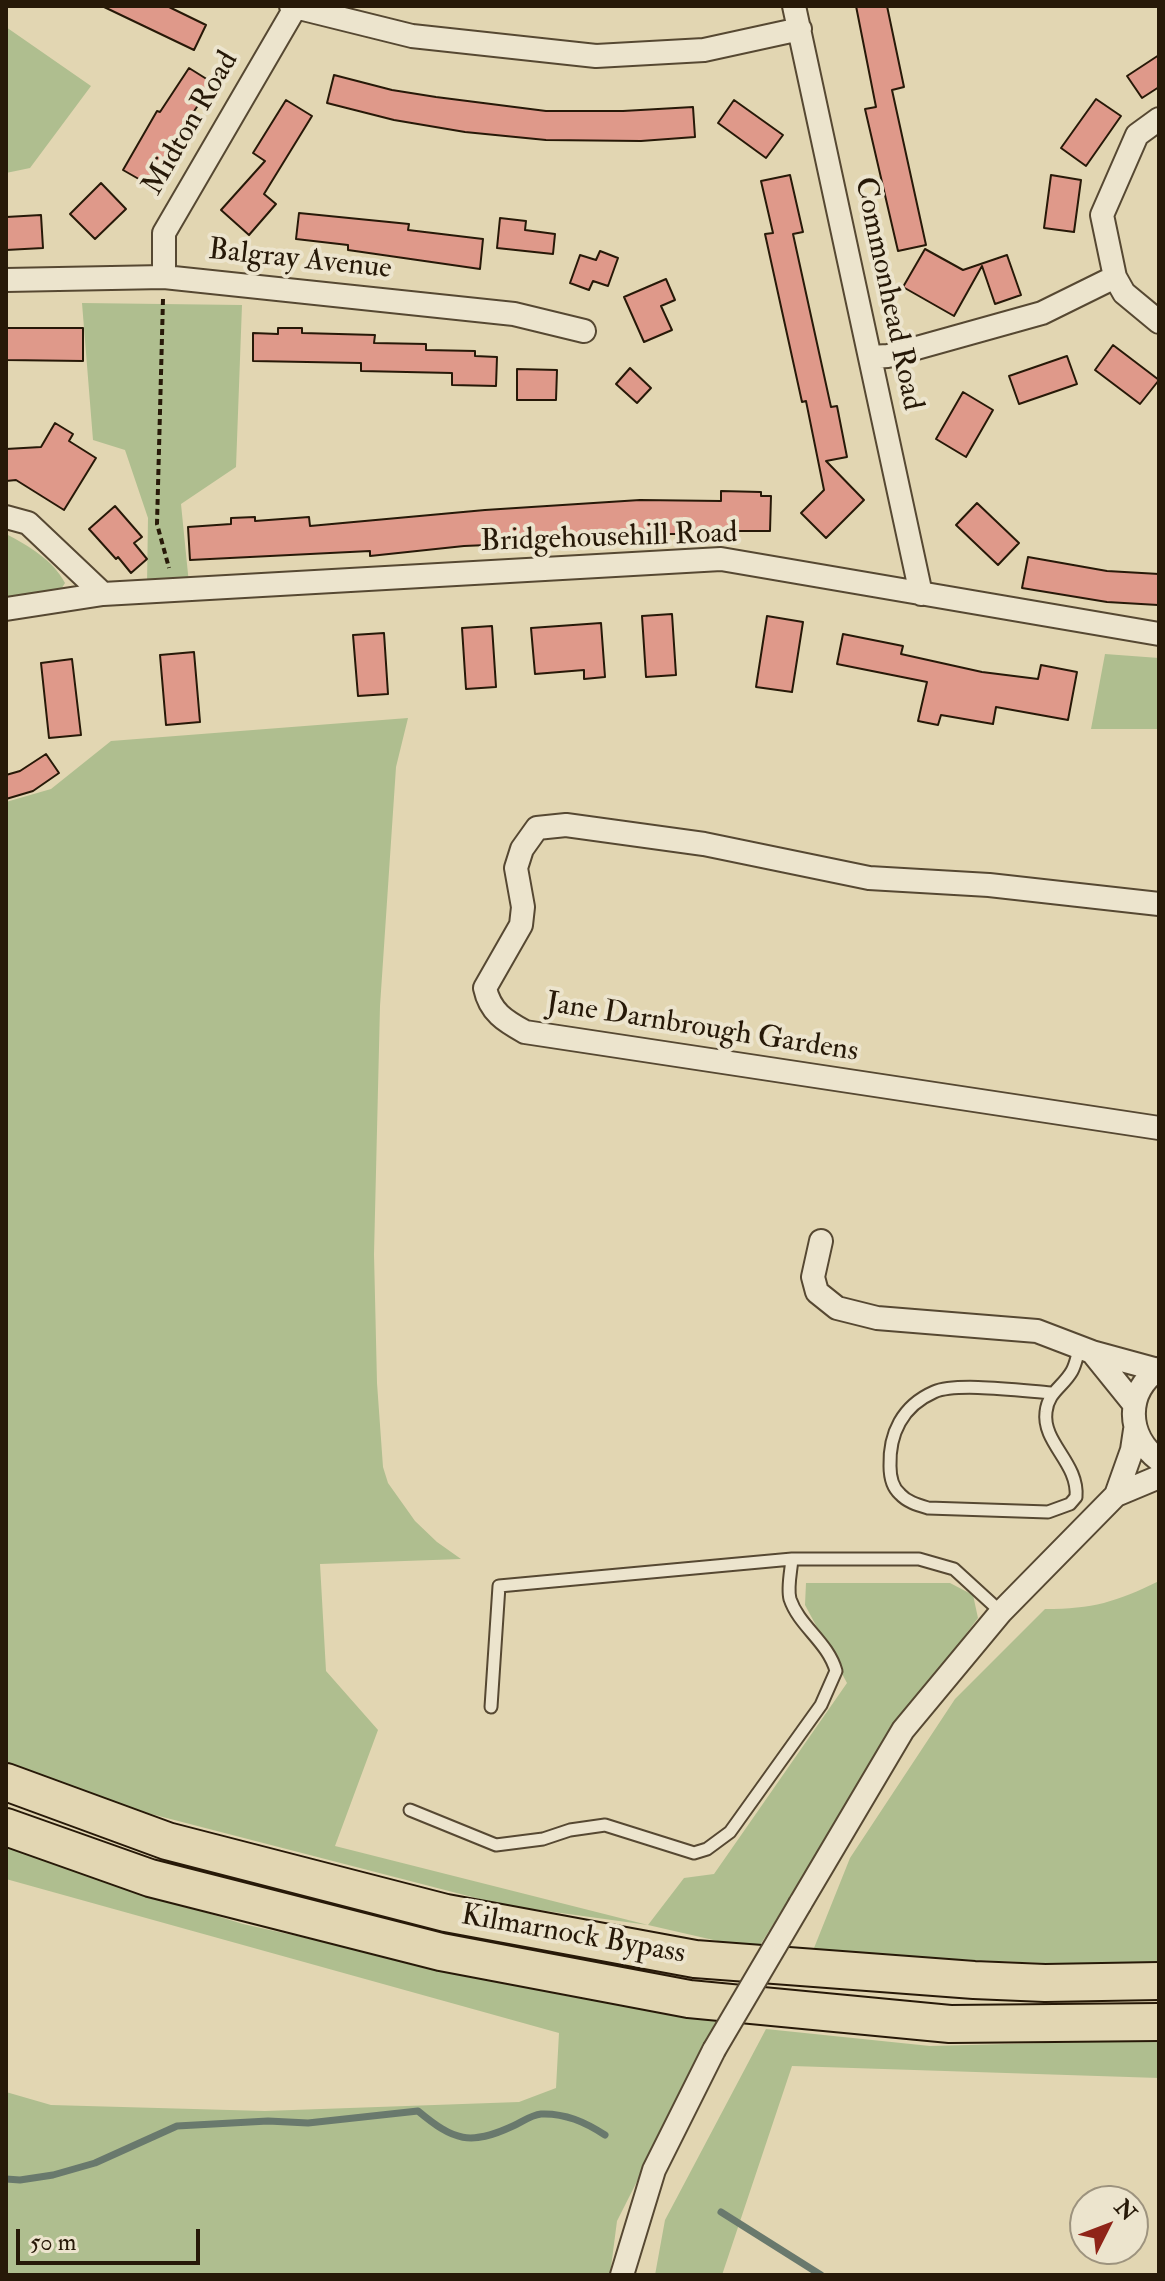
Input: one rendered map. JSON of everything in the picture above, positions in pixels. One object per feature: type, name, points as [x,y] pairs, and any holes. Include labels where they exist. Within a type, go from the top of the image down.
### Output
[{"type":"highway","name":"Kilmarnock Bypass","points":[[6,1782],[167,1841],[430,1909],[695,1959],[1017,1982],[1159,1981]]},
{"type":"highway","name":"Kilmarnock Bypass","points":[[6,1827],[150,1878],[441,1952],[689,1999],[950,2024],[1159,2022]]},
{"type":"street","name":"Commonhead Road","points":[[794,6],[921,594]]},
{"type":"street","points":[[293,7],[412,36],[596,56],[704,50],[800,29]]},
{"type":"street","name":"Midton Road","points":[[164,277],[164,233],[293,7]]},
{"type":"street","points":[[1159,119],[1137,135],[1102,215],[1115,277],[1124,293],[1159,322]]},
{"type":"street","name":"Balgray Avenue","points":[[6,280],[164,277],[514,314],[584,331]]},
{"type":"street","points":[[870,357],[888,356],[1042,313],[1115,277]]},
{"type":"street","points":[[6,517],[28,523],[103,594]]},
{"type":"street","name":"Bridgehousehill Road","points":[[6,609],[103,594],[721,559],[1159,634]]},
{"type":"street","name":"Jane Darnbrough Gardens","points":[[1159,904],[989,885],[869,878],[704,844],[566,825],[537,828],[522,849],[516,868],[523,907],[521,925],[485,988],[488,1001],[500,1018],[525,1032],[1159,1128]]},
{"type":"street","points":[[821,1241],[813,1277],[817,1292],[837,1308],[877,1318],[1037,1331],[1086,1350],[1158,1369]]},
{"type":"street","points":[[1086,1350],[1134,1404]]},
{"type":"street","points":[[1116,1495],[1132,1450],[1134,1404],[1138,1390],[1158,1369]]},
{"type":"street","points":[[1135,1430],[1141,1443],[1159,1460]]},
{"type":"street","points":[[622,2275],[654,2170],[714,2050],[903,1730],[1001,1612],[1116,1495],[1159,1477]]},
{"type":"lane","points":[[1051,1393],[952,1387],[933,1392],[910,1409],[894,1430],[890,1448],[893,1484],[900,1494],[913,1503],[928,1508],[1048,1512],[1070,1504],[1076,1497],[1075,1474],[1061,1457],[1046,1425],[1045,1412],[1051,1393],[1062,1385],[1086,1350]]},
{"type":"lane","points":[[410,1810],[496,1845],[543,1839],[570,1830],[605,1825],[694,1853],[721,1841],[821,1705],[836,1671],[827,1650],[795,1609],[789,1596],[792,1559]]},
{"type":"lane","points":[[491,1707],[499,1586],[792,1559],[919,1559],[954,1569],[1001,1612]]},
{"type":"path","points":[[164,277],[157,524],[175,590]]},
{"type":"green space","points":[[6,27],[91,86],[30,168],[6,173]]},
{"type":"green space","points":[[82,303],[242,305],[236,467],[181,504],[189,584],[147,585],[148,518],[125,450],[93,440]]},
{"type":"green space","points":[[6,534],[54,567],[65,583],[60,591],[6,597]]},
{"type":"green space","points":[[1105,654],[1159,658],[1159,729],[1091,729]]},
{"type":"green space","points":[[408,718],[396,767],[380,1006],[374,1254],[377,1383],[383,1467],[388,1483],[415,1521],[461,1559],[320,1564],[326,1671],[378,1730],[335,1846],[648,1925],[503,1905],[97,1800],[6,1762],[6,802],[51,789],[111,741]]},
{"type":"green space","points":[[1159,1581],[1159,1968],[812,1953],[850,1858],[955,1699],[1045,1609],[1104,1603]]},
{"type":"green space","points":[[806,1583],[950,1583],[973,1595],[978,1618],[900,1722],[757,1950],[648,1925],[684,1878],[714,1874],[847,1683],[805,1605]]},
{"type":"green space","points":[[6,1841],[172,1902],[243,1924],[567,1996],[719,2019],[617,2221],[610,2275],[6,2275],[6,2092],[51,2105],[265,2111],[519,2102],[556,2088],[559,2033],[6,1879]]},
{"type":"green space","points":[[766,2029],[930,2046],[1159,2040],[1159,2078],[792,2066],[722,2275],[655,2275],[665,2220]]},
{"type":"building","points":[[102,6],[167,6],[206,25],[194,50]]},
{"type":"building","points":[[856,6],[887,6],[904,87],[892,90],[926,245],[898,251],[865,109],[876,107]]},
{"type":"building","points":[[1159,55],[1159,87],[1142,98],[1127,76]]},
{"type":"building","points":[[189,68],[213,83],[168,150],[171,152],[151,186],[123,170],[157,111],[160,112]]},
{"type":"building","points":[[334,75],[392,90],[546,111],[693,107],[695,137],[641,141],[546,140],[465,132],[394,120],[327,103]]},
{"type":"building","points":[[1096,99],[1121,116],[1086,166],[1061,148]]},
{"type":"building","points":[[286,100],[312,116],[264,194],[276,204],[249,235],[221,210],[265,161],[253,153]]},
{"type":"building","points":[[734,100],[783,135],[766,158],[718,123]]},
{"type":"building","points":[[790,175],[803,232],[793,234],[831,407],[837,406],[847,457],[826,461],[864,500],[826,538],[801,513],[824,490],[806,401],[802,402],[765,234],[773,233],[761,181]]},
{"type":"building","points":[[1051,175],[1081,180],[1074,232],[1044,228]]},
{"type":"building","points":[[101,183],[126,209],[95,239],[70,214]]},
{"type":"building","points":[[299,213],[409,224],[408,230],[483,239],[480,269],[348,250],[348,245],[296,239]]},
{"type":"building","points":[[41,215],[43,248],[6,250],[6,217]]},
{"type":"building","points":[[500,218],[526,221],[525,230],[555,234],[553,254],[497,248]]},
{"type":"building","points":[[925,249],[963,270],[1007,255],[1021,295],[995,304],[982,266],[954,316],[903,287]]},
{"type":"building","points":[[600,251],[618,258],[608,286],[593,281],[589,290],[570,283],[580,255],[596,260]]},
{"type":"building","points":[[666,279],[675,300],[661,306],[672,330],[644,342],[624,297]]},
{"type":"building","points":[[6,328],[83,328],[83,361],[6,360]]},
{"type":"building","points":[[278,328],[302,328],[302,333],[375,335],[374,343],[426,344],[426,350],[475,351],[475,356],[497,357],[496,386],[452,385],[452,373],[361,371],[361,363],[253,361],[253,333],[278,334]]},
{"type":"building","points":[[1113,345],[1159,380],[1140,404],[1095,370]]},
{"type":"building","points":[[1067,356],[1077,384],[1019,404],[1009,376]]},
{"type":"building","points":[[630,368],[651,388],[637,403],[616,384]]},
{"type":"building","points":[[517,369],[557,370],[556,400],[517,400]]},
{"type":"building","points":[[963,392],[993,410],[966,457],[936,439]]},
{"type":"building","points":[[55,423],[73,434],[69,441],[96,458],[64,510],[16,480],[6,481],[6,449],[41,447]]},
{"type":"building","points":[[721,491],[761,492],[761,496],[771,496],[770,531],[703,531],[703,534],[558,539],[558,542],[464,546],[370,556],[370,551],[190,560],[188,527],[231,524],[231,518],[255,517],[255,521],[309,517],[310,526],[640,500],[721,501]]},
{"type":"building","points":[[977,503],[1019,543],[998,565],[956,525]]},
{"type":"building","points":[[115,506],[142,537],[134,543],[147,559],[131,573],[89,529]]},
{"type":"building","points":[[1028,557],[1107,571],[1159,574],[1158,605],[1107,602],[1022,588]]},
{"type":"building","points":[[672,614],[676,675],[646,677],[642,616]]},
{"type":"building","points":[[767,616],[803,622],[792,692],[756,687]]},
{"type":"building","points":[[601,623],[605,677],[584,679],[584,670],[535,674],[531,628]]},
{"type":"building","points":[[492,626],[496,687],[466,689],[462,628]]},
{"type":"building","points":[[384,633],[388,694],[358,696],[353,635]]},
{"type":"building","points":[[843,634],[903,646],[901,654],[982,672],[1038,679],[1041,665],[1077,672],[1068,720],[996,707],[993,724],[941,715],[938,725],[918,721],[927,682],[837,664]]},
{"type":"building","points":[[194,652],[200,722],[166,725],[160,655]]},
{"type":"building","points":[[72,659],[81,735],[49,738],[41,663]]},
{"type":"building","points":[[46,754],[59,773],[33,791],[6,799],[6,775],[20,771]]},
{"type":"waterway","points":[[6,2179],[53,2175],[95,2163],[177,2126],[268,2121],[308,2123],[418,2111],[442,2129],[463,2137],[485,2136],[541,2114],[574,2119],[605,2135]]},
{"type":"waterway","points":[[721,2212],[821,2275]]}]
